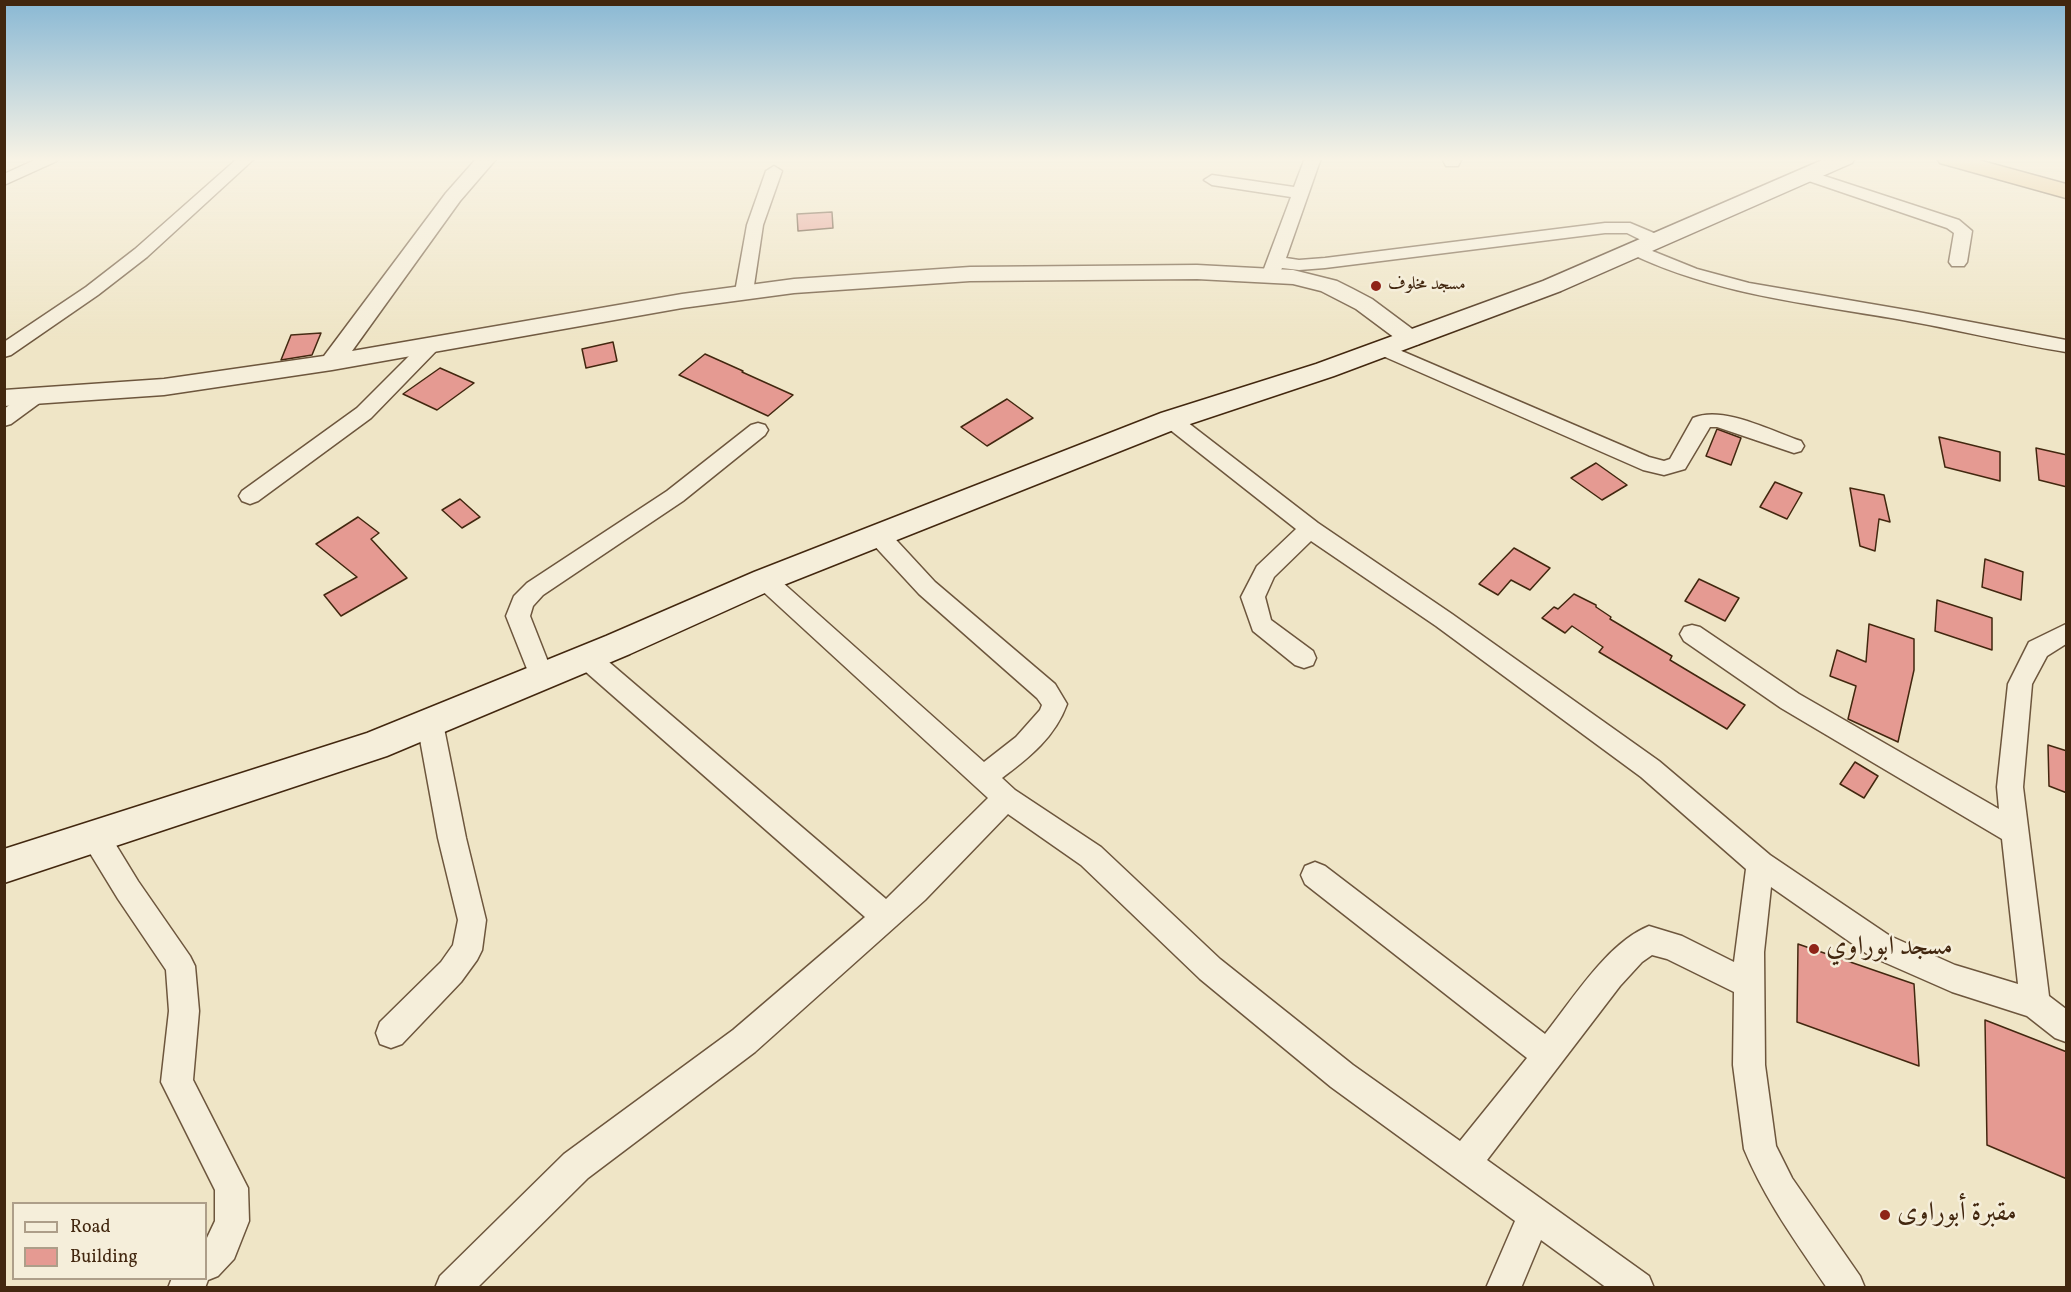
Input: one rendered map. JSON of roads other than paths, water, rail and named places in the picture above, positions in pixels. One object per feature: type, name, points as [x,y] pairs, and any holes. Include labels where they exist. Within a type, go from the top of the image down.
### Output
[{"type":"main road","points":[[4,866],[375,745],[587,658],[765,580],[878,535],[1171,420],[1383,349],[1552,286],[1706,218]]},
{"type":"street","points":[[4,351],[92,291],[141,253],[180,218]]},
{"type":"street","points":[[332,362],[437,218]]},
{"type":"street","points":[[744,292],[756,218]]},
{"type":"street","points":[[1273,268],[1290,218]]},
{"type":"street","points":[[1936,218],[1953,224],[1963,231],[1958,262]]},
{"type":"street","points":[[4,398],[164,387],[332,362],[744,292],[794,286],[970,274],[1197,272],[1273,268],[1605,228],[1630,228],[1663,265],[1689,274],[1746,288],[2067,346]]},
{"type":"street","points":[[1273,268],[1329,285],[1364,304],[1411,339]]},
{"type":"street","points":[[250,496],[364,413],[432,344]]},
{"type":"street","points":[[1383,349],[1643,463],[1664,468],[1678,464],[1700,423],[1707,420],[1718,420],[1794,446]]},
{"type":"street","points":[[4,419],[34,397]]},
{"type":"street","points":[[1171,420],[1310,529],[1444,620],[1650,769],[1760,864],[1880,946],[1952,978],[2035,1004],[2067,1027]]},
{"type":"street","points":[[542,677],[518,616],[522,602],[545,582],[675,496],[758,430]]},
{"type":"street","points":[[1304,658],[1261,625],[1253,597],[1265,573],[1310,529]]},
{"type":"street","points":[[878,535],[927,588],[1046,691],[1055,704],[1052,716],[1018,751],[983,778]]},
{"type":"street","points":[[765,580],[1006,798],[1091,856],[1210,969],[1342,1077],[1637,1287]]},
{"type":"street","points":[[2035,1004],[2010,787],[2020,684],[2038,649],[2067,633]]},
{"type":"street","points":[[1692,634],[1791,701],[2015,832]]},
{"type":"street","points":[[587,658],[886,917]]},
{"type":"street","points":[[391,1033],[451,972],[467,950],[472,920],[452,838],[430,723]]},
{"type":"street","points":[[452,1287],[576,1166],[744,1041],[886,917],[915,891],[1006,798]]},
{"type":"street","points":[[95,836],[128,890],[180,966],[184,1011],[177,1082],[231,1188],[232,1221],[222,1246],[207,1263]]},
{"type":"street","points":[[1760,864],[1749,952],[1749,1065],[1760,1149],[1780,1190],[1848,1287]]},
{"type":"street","points":[[1315,875],[1549,1056]]},
{"type":"street","points":[[1464,1163],[1610,976],[1632,952],[1649,940],[1672,946],[1749,984]]},
{"type":"street","points":[[1503,1287],[1535,1214]]},
{"type":"place","name":"مسجد مخلوف","points":[[1376,286]]},
{"type":"place","name":"مسجد ابوراوي","points":[[1814,949]]},
{"type":"place","name":"مقبرة أبوراوى","points":[[1885,1215]]}]
